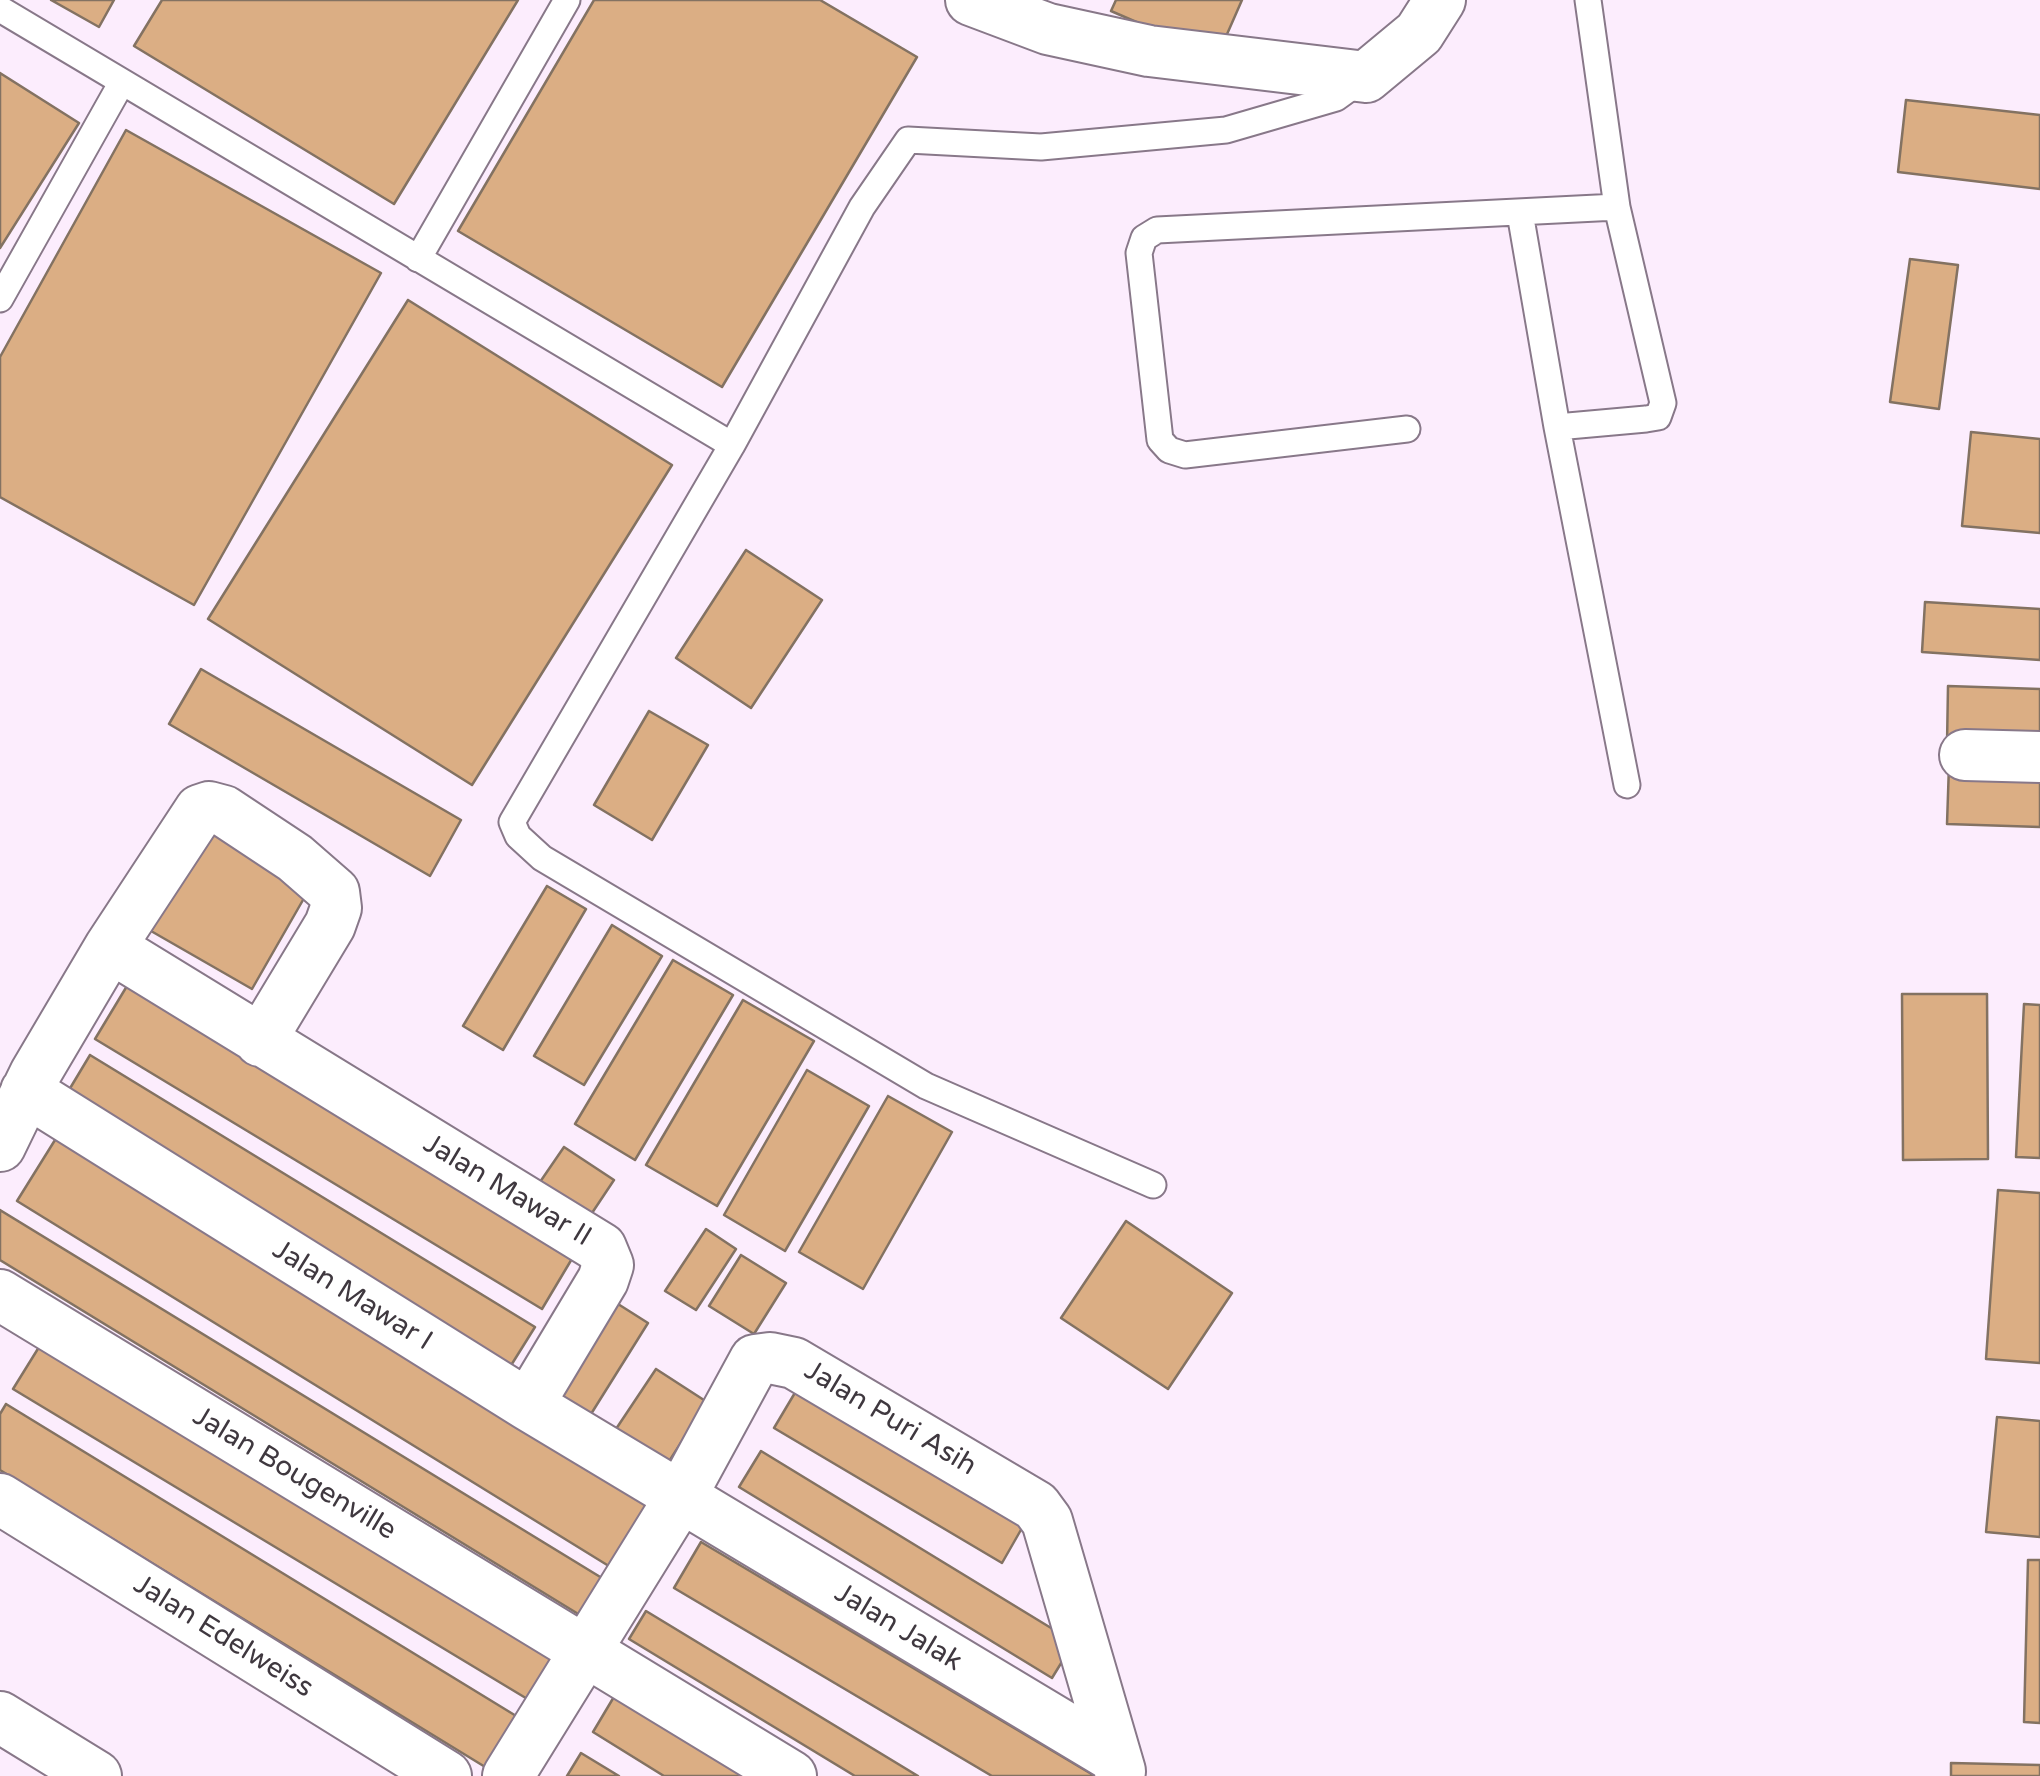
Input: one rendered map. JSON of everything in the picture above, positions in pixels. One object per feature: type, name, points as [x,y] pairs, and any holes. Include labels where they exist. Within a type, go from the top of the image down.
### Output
[{"type":"street","points":[[971,0],[1048,30],[1148,51],[1366,77],[1419,33],[1440,0]]},
{"type":"street","points":[[1965,755],[2040,757]]},
{"type":"street","points":[[0,1146],[26,1092],[110,947],[200,810],[224,812],[296,858],[334,892],[336,908],[330,925],[260,1040]]},
{"type":"street","name":"Jalan Mawar II","points":[[110,947],[601,1248],[608,1265],[603,1280],[528,1405]]},
{"type":"street","name":"Jalan Mawar I","points":[[26,1092],[680,1498]]},
{"type":"street","name":"Jalan Bougenville","points":[[9,1316],[588,1653],[790,1776]]},
{"type":"street","name":"Jalan Puri Asih","points":[[508,1776],[588,1653],[680,1498],[755,1360],[770,1358],[794,1363],[1036,1506],[1047,1521],[1119,1767]]},
{"type":"street","name":"Jalan Jalak","points":[[680,1498],[1119,1767]]},
{"type":"street","name":"Jalan Edelweiss","points":[[0,1499],[446,1776]]},
{"type":"street","points":[[0,1717],[96,1776]]},
{"type":"lane","points":[[418,259],[566,0]]},
{"type":"lane","points":[[1556,427],[1646,420],[1658,417],[1663,403],[1617,207],[1588,0]]},
{"type":"lane","points":[[0,10],[732,445]]},
{"type":"lane","points":[[1153,1185],[926,1086],[542,858],[518,836],[512,822],[732,445],[862,207],[908,140],[1041,147],[1226,130],[1336,98],[1366,77]]},
{"type":"lane","points":[[0,299],[122,82]]},
{"type":"lane","points":[[1406,429],[1185,455],[1168,450],[1160,440],[1139,253],[1144,238],[1157,230],[1617,207]]},
{"type":"lane","points":[[1520,213],[1556,427],[1627,786]]},
{"type":"building","points":[[51,0],[114,0],[99,27]]},
{"type":"building","points":[[162,0],[518,0],[394,204],[134,46]]},
{"type":"building","points":[[594,0],[820,0],[917,57],[722,387],[458,231]]},
{"type":"building","points":[[1116,0],[1242,0],[1217,57],[1111,11]]},
{"type":"building","points":[[0,73],[79,123],[0,248]]},
{"type":"building","points":[[1906,100],[2040,115],[2040,189],[1898,172]]},
{"type":"building","points":[[126,130],[381,273],[194,605],[0,497],[0,357]]},
{"type":"building","points":[[1910,259],[1958,265],[1939,409],[1890,402]]},
{"type":"building","points":[[408,300],[672,465],[472,785],[208,619]]},
{"type":"building","points":[[1971,432],[2040,439],[2040,533],[1962,526]]},
{"type":"building","points":[[746,550],[822,600],[751,708],[676,658]]},
{"type":"building","points":[[1925,602],[2040,609],[2040,660],[1922,652]]},
{"type":"building","points":[[201,669],[461,820],[430,876],[169,724]]},
{"type":"building","points":[[1948,686],[2040,689],[2040,748],[1947,745]]},
{"type":"building","points":[[649,711],[708,745],[652,840],[594,805]]},
{"type":"building","points":[[1949,765],[2040,768],[2040,827],[1947,824]]},
{"type":"building","points":[[211,827],[311,886],[252,989],[151,931]]},
{"type":"building","points":[[547,886],[586,909],[503,1050],[463,1026]]},
{"type":"building","points":[[612,925],[662,956],[584,1085],[534,1056]]},
{"type":"building","points":[[673,960],[733,995],[635,1160],[575,1124]]},
{"type":"building","points":[[130,981],[576,1252],[542,1309],[95,1039]]},
{"type":"building","points":[[1902,994],[1987,994],[1988,1159],[1903,1160]]},
{"type":"building","points":[[743,1000],[814,1041],[717,1206],[646,1165]]},
{"type":"building","points":[[2024,1004],[2040,1005],[2040,1158],[2016,1157]]},
{"type":"building","points":[[90,1055],[535,1327],[510,1367],[66,1095]]},
{"type":"building","points":[[807,1070],[869,1106],[785,1251],[724,1215]]},
{"type":"building","points":[[888,1096],[952,1132],[863,1289],[799,1252]]},
{"type":"building","points":[[60,1132],[668,1506],[625,1576],[17,1201]]},
{"type":"building","points":[[564,1147],[614,1180],[590,1216],[540,1182]]},
{"type":"building","points":[[1998,1190],[2040,1193],[2040,1363],[1986,1359]]},
{"type":"building","points":[[0,1210],[615,1586],[593,1623],[0,1260]]},
{"type":"building","points":[[1126,1221],[1232,1293],[1168,1389],[1061,1318]]},
{"type":"building","points":[[706,1229],[736,1249],[696,1310],[665,1291]]},
{"type":"building","points":[[741,1255],[786,1283],[754,1334],[709,1306]]},
{"type":"building","points":[[618,1304],[648,1323],[591,1414],[559,1395]]},
{"type":"building","points":[[44,1339],[569,1655],[539,1706],[13,1389]]},
{"type":"building","points":[[656,1369],[707,1402],[668,1463],[616,1429]]},
{"type":"building","points":[[799,1386],[1026,1521],[1002,1563],[774,1428]]},
{"type":"building","points":[[6,1404],[526,1722],[495,1773],[0,1470],[0,1414]]},
{"type":"building","points":[[1997,1417],[2040,1421],[2040,1537],[1986,1532]]},
{"type":"building","points":[[761,1451],[1074,1642],[1052,1678],[739,1487]]},
{"type":"building","points":[[701,1542],[1095,1776],[992,1776],[674,1588]]},
{"type":"building","points":[[2028,1560],[2040,1560],[2040,1723],[2024,1722]]},
{"type":"building","points":[[646,1611],[918,1776],[855,1776],[629,1639]]},
{"type":"building","points":[[621,1685],[768,1776],[664,1776],[593,1732]]},
{"type":"building","points":[[581,1753],[619,1776],[567,1776]]},
{"type":"building","points":[[1951,1763],[2040,1765],[2040,1776],[1951,1776]]}]
